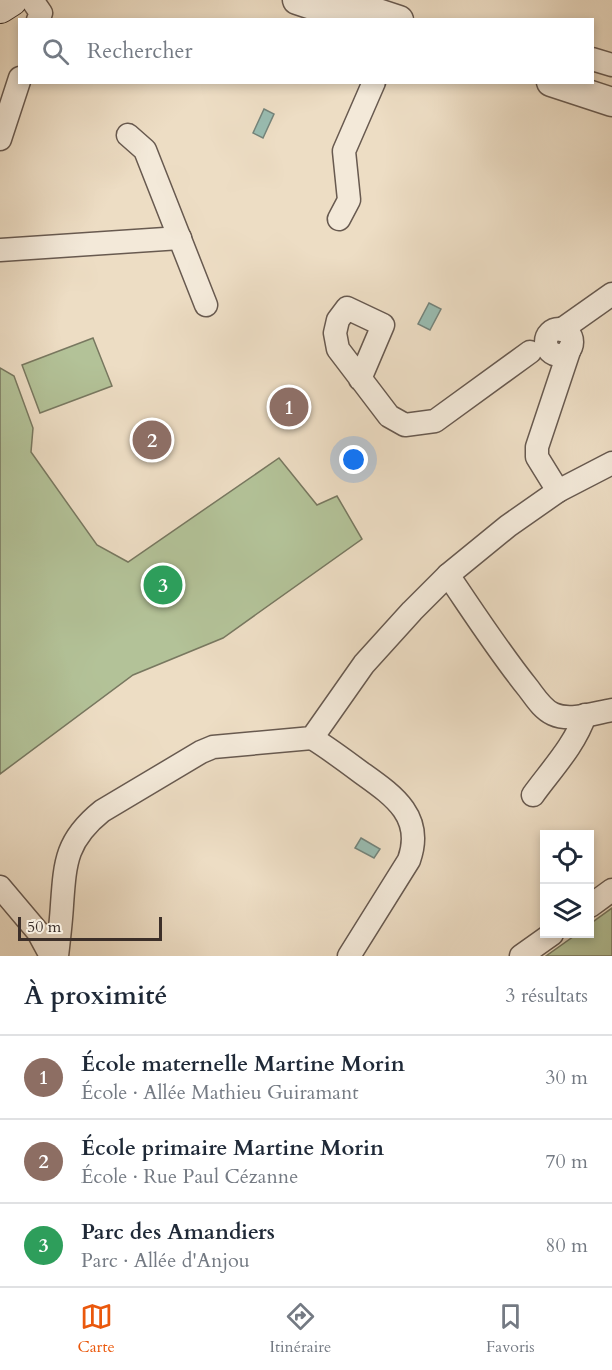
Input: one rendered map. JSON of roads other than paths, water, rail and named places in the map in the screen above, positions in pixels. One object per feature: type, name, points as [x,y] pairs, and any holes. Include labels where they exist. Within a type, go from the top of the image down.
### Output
[{"type":"main road","points":[[0,7],[11,0]]},
{"type":"street","points":[[32,0],[40,13],[39,18]]},
{"type":"street","points":[[297,0],[351,18]]},
{"type":"street","points":[[338,0],[393,18]]},
{"type":"street","points":[[594,60],[612,65]]},
{"type":"street","points":[[594,83],[612,90]]},
{"type":"street","points":[[0,139],[18,84]]},
{"type":"street","points":[[339,219],[349,200],[344,151],[373,84]]},
{"type":"street","points":[[556,84],[612,102]]},
{"type":"street","points":[[128,135],[145,150],[206,305]]},
{"type":"street","points":[[0,250],[180,238]]},
{"type":"street","points":[[360,379],[389,416],[405,425],[435,421],[555,345],[590,309],[612,294]]},
{"type":"street","points":[[555,345],[558,383],[537,447],[537,457],[558,491]]},
{"type":"street","points":[[312,738],[364,664],[412,610],[448,575],[508,526],[558,491],[612,463]]},
{"type":"street","points":[[448,575],[519,677],[543,706],[553,714],[563,716],[612,710]]},
{"type":"street","points":[[533,795],[573,740],[585,715]]},
{"type":"street","points":[[57,956],[66,860],[77,836],[87,823],[102,811],[213,747],[312,738],[392,795],[413,829],[413,849],[409,860],[350,956]]},
{"type":"street","points":[[0,887],[38,932],[51,956]]},
{"type":"street","points":[[594,903],[612,890]]},
{"type":"street","points":[[521,956],[545,938]]},
{"type":"water","points":[[264,109],[274,114],[263,138],[253,133]]},
{"type":"water","points":[[429,303],[441,309],[430,330],[418,324]]},
{"type":"water","points":[[361,838],[380,849],[374,858],[355,848]]},
{"type":"place","name":"École maternelle Martine Morin","points":[[289,407]]},
{"type":"place","name":"École primaire Martine Morin","points":[[152,440]]},
{"type":"place","name":"Parc des Amandiers","points":[[163,585]]}]
